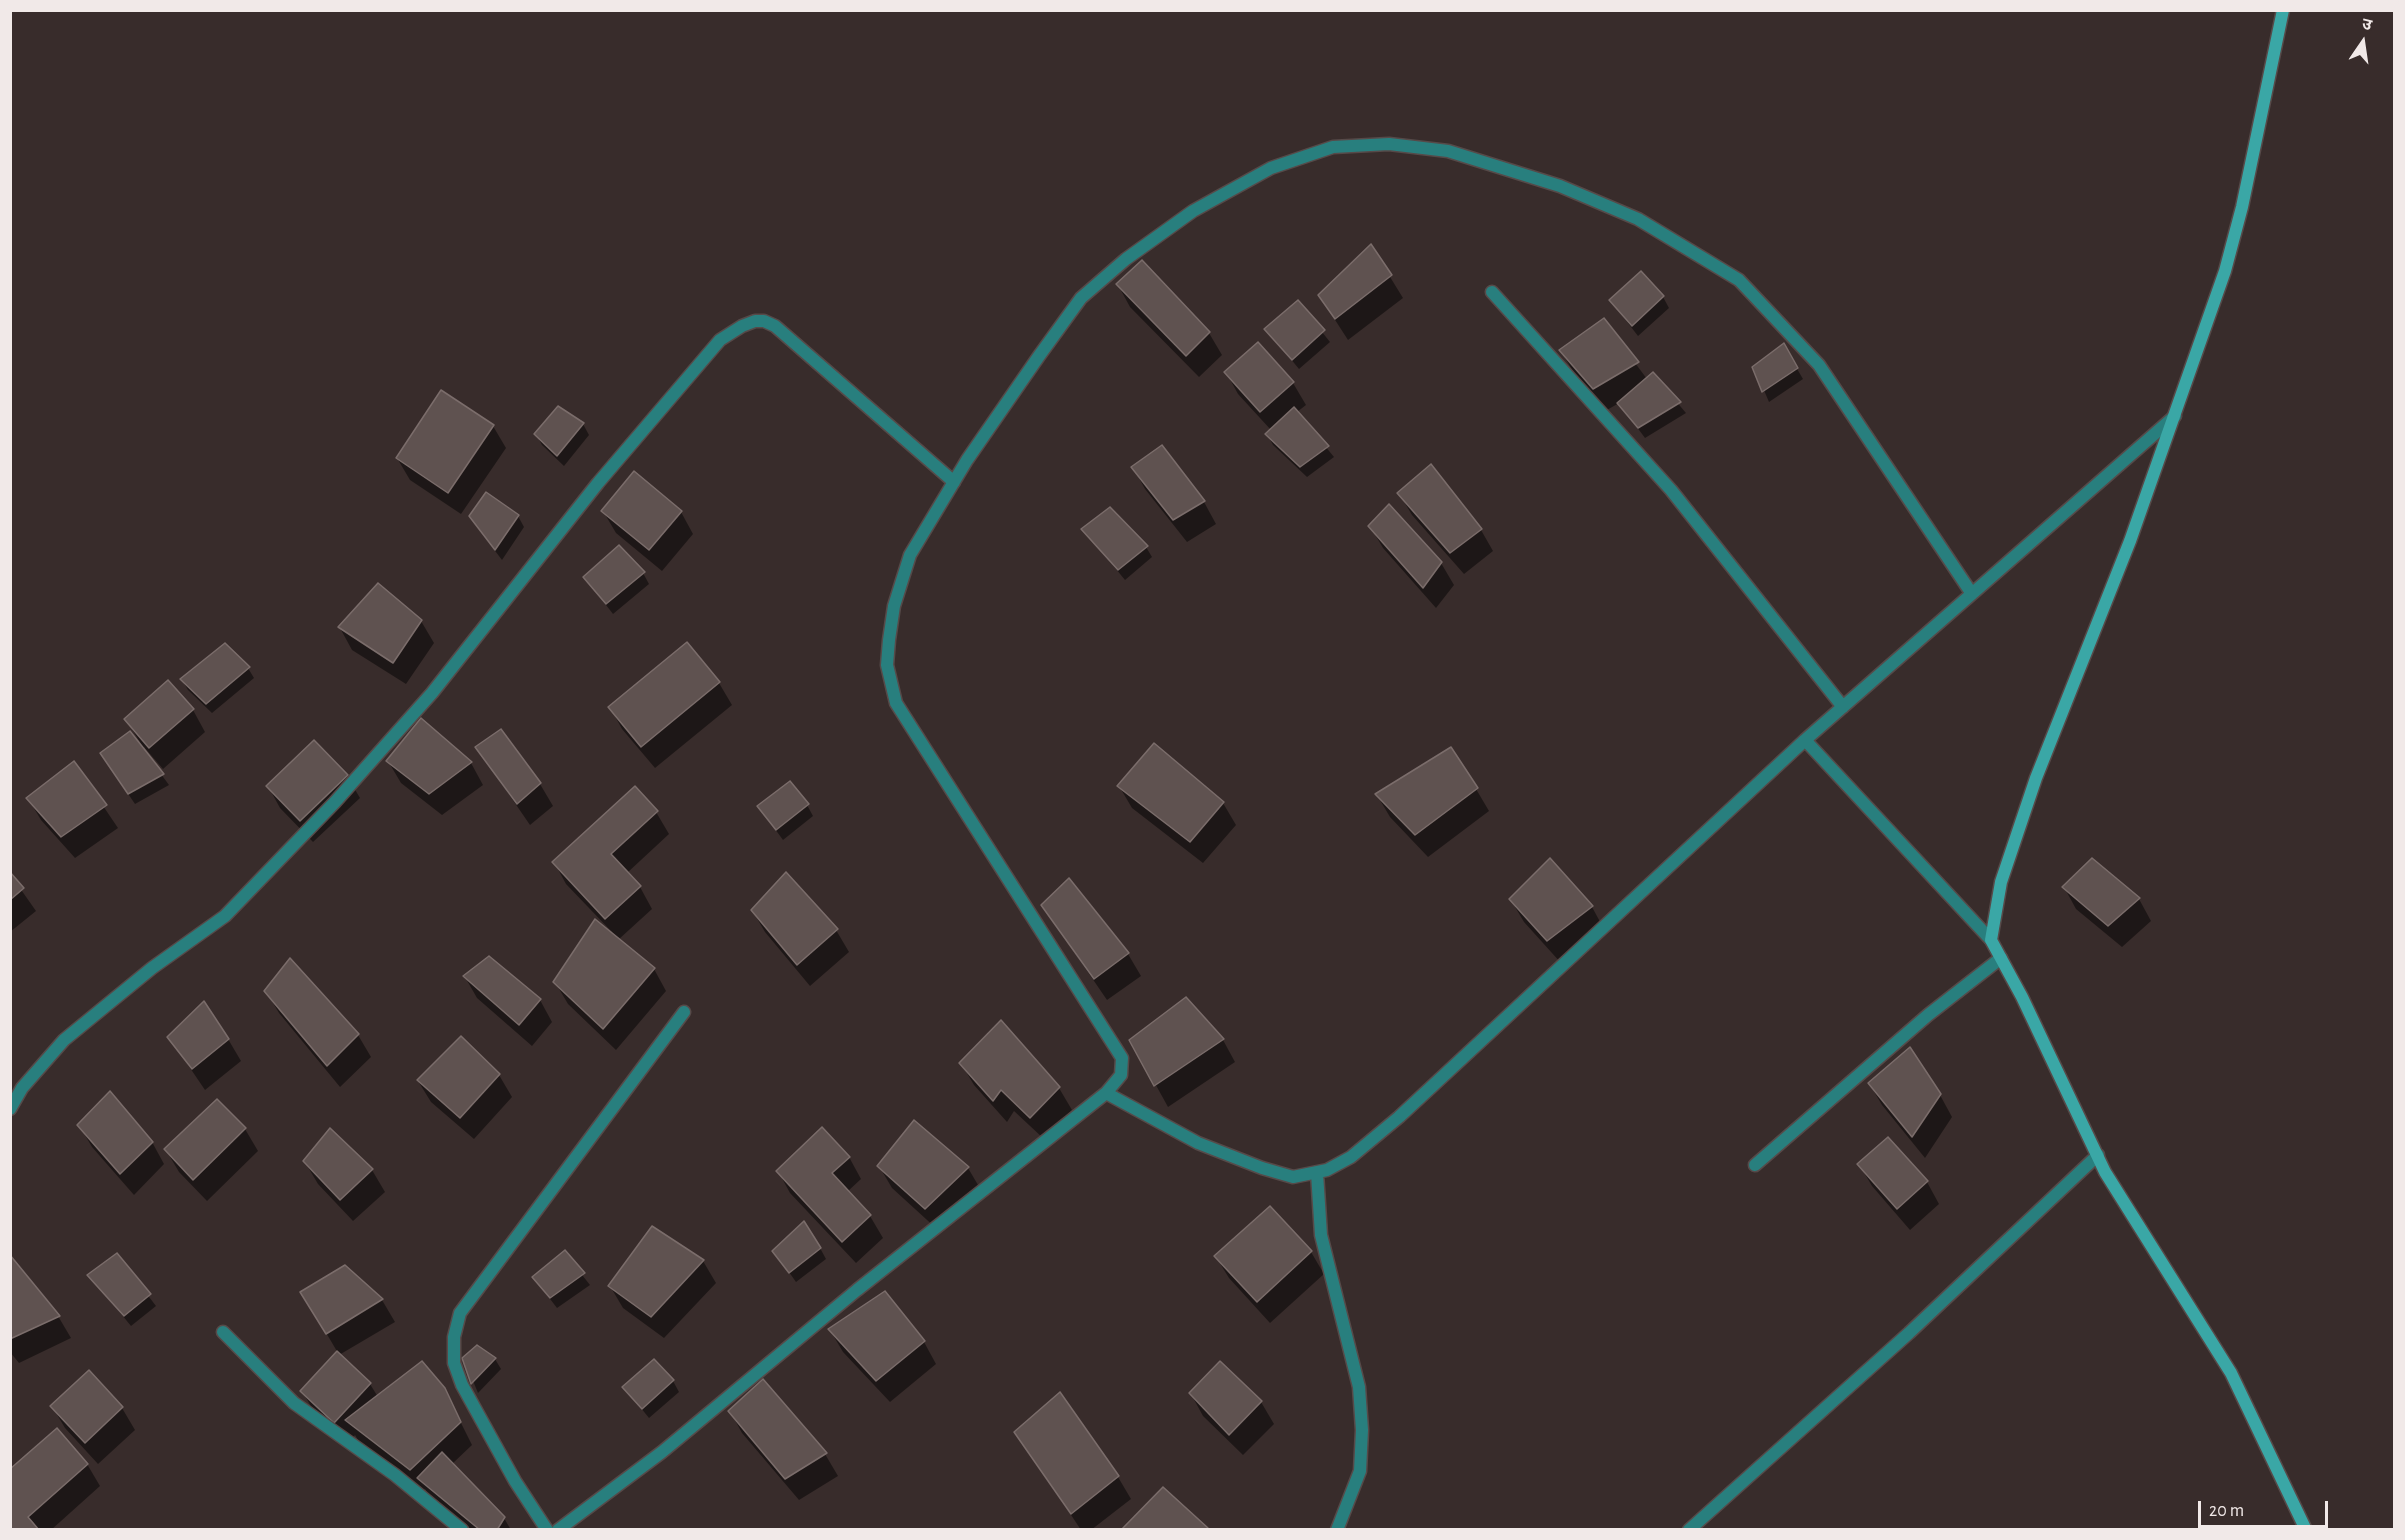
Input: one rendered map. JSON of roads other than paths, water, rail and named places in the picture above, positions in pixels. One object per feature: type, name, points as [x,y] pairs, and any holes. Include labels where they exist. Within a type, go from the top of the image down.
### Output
[{"type":"street","points":[[1991,940],[2001,882],[2036,778],[2130,542],[2228,261],[2242,207],[2283,10]]},
{"type":"street","points":[[558,1530],[662,1452],[857,1290],[1106,1093],[1121,1075],[1122,1058],[916,738],[896,703],[891,688],[888,665],[889,640],[894,606],[910,555],[954,482],[1081,298],[1126,259],[1193,211],[1271,168],[1333,147],[1389,144],[1448,151],[1560,186],[1638,219],[1739,280],[1819,365],[1972,594]]},
{"type":"street","points":[[1492,292],[1671,490],[1843,707]]},
{"type":"street","points":[[10,1108],[22,1088],[64,1040],[152,968],[225,916],[335,802],[432,693],[598,483],[720,340],[742,326],[764,321],[775,326],[954,482]]},
{"type":"street","points":[[1106,1093],[1198,1143],[1262,1168],[1293,1177],[1317,1173],[1351,1157],[1399,1117],[1805,740],[2175,416]]},
{"type":"street","points":[[1805,740],[1991,940],[2098,1155],[2161,1263],[2231,1373],[2306,1530]]},
{"type":"street","points":[[1755,1165],[1928,1015],[2001,958]]},
{"type":"street","points":[[547,1530],[515,1481],[462,1385],[454,1363],[454,1337],[460,1313],[684,1012]]},
{"type":"street","points":[[1689,1530],[1910,1333],[2098,1155]]},
{"type":"street","points":[[1317,1173],[1321,1235],[1359,1387],[1362,1430],[1360,1471],[1337,1530]]},
{"type":"street","points":[[223,1332],[294,1403],[395,1475],[462,1530]]}]
